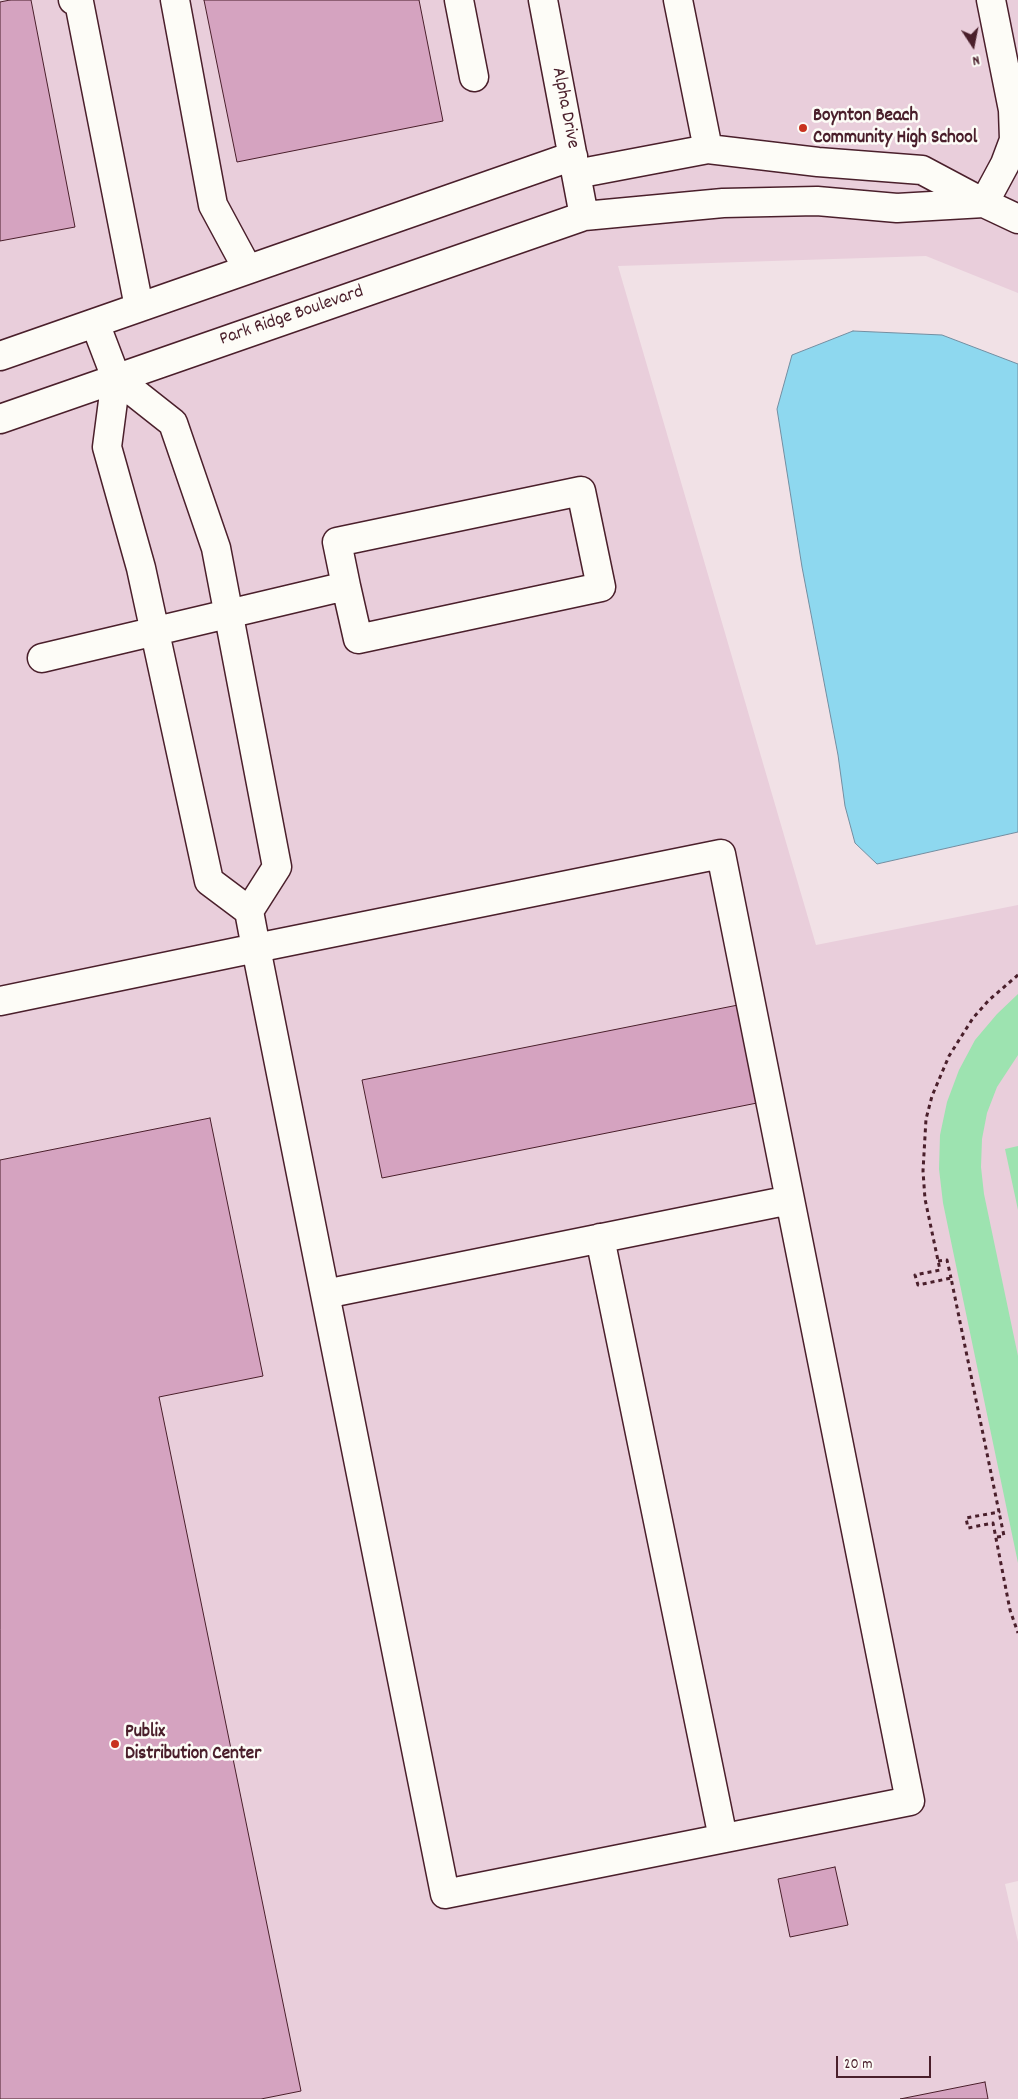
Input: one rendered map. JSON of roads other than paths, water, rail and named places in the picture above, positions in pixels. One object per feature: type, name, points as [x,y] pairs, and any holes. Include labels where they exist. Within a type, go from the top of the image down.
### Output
[{"type":"street","points":[[72,0],[79,2],[139,307]]},
{"type":"street","points":[[174,0],[213,204],[247,268]]},
{"type":"street","points":[[459,0],[474,76]]},
{"type":"street","name":"Alpha Drive","points":[[543,0],[584,216]]},
{"type":"street","points":[[678,0],[708,149]]},
{"type":"street","points":[[984,203],[1005,164],[1014,140],[1013,110],[991,0]]},
{"type":"street","points":[[0,356],[247,268],[574,165],[708,149],[818,162],[922,170],[1018,219]]},
{"type":"street","name":"Park Ridge Boulevard","points":[[0,420],[584,216],[723,203],[817,201],[897,208],[984,203]]},
{"type":"street","points":[[95,323],[116,378],[107,447],[141,568],[209,881],[250,910]]},
{"type":"street","points":[[0,1001],[256,948],[721,854],[910,1801],[445,1894],[256,948],[250,910],[277,867],[230,613],[216,548],[173,424],[116,378]]},
{"type":"street","points":[[581,491],[601,588],[358,639],[346,586],[337,542],[581,491]]},
{"type":"street","points":[[42,658],[346,586]]},
{"type":"street","points":[[325,1294],[790,1200]]},
{"type":"street","points":[[600,1238],[723,1838]]},
{"type":"water","points":[[853,331],[942,335],[1018,364],[1018,832],[877,864],[855,843],[845,806],[838,755],[802,567],[777,409],[792,355]]},
{"type":"place","name":"Boynton Beach Community High School","points":[[803,128]]},
{"type":"place","name":"Publix Distribution Center","points":[[115,1744]]}]
